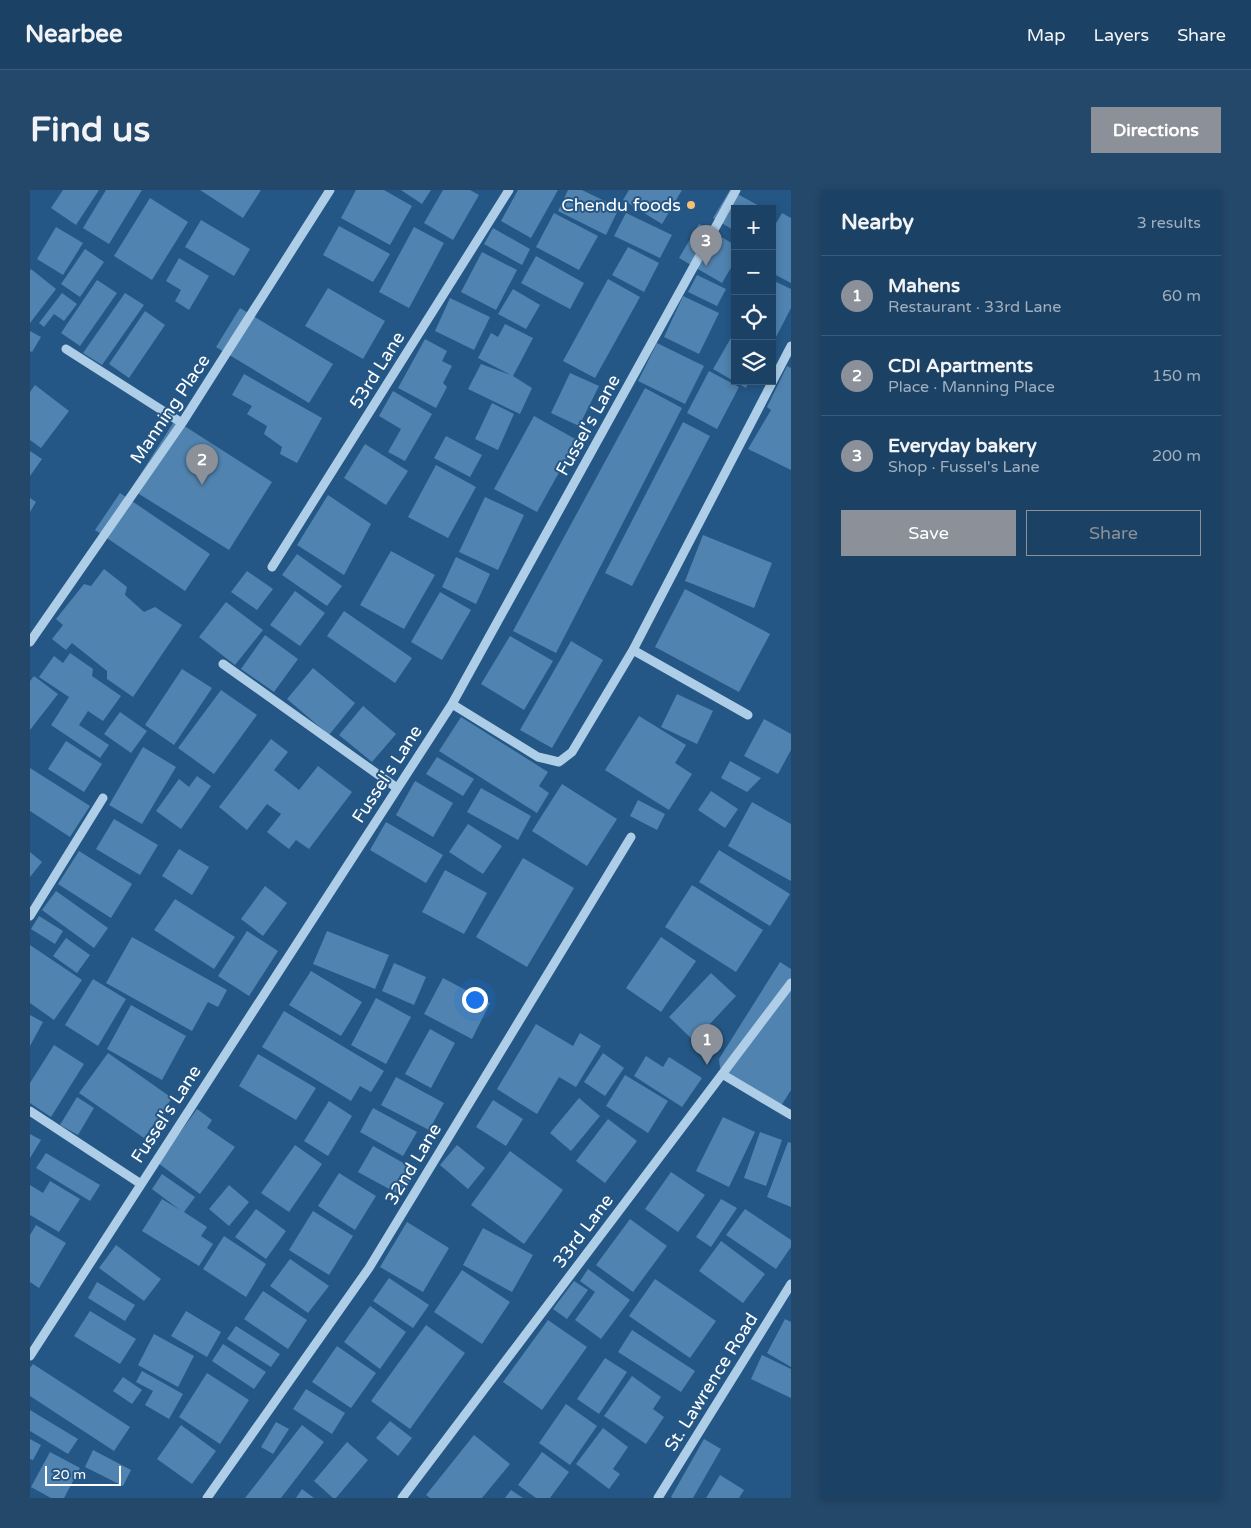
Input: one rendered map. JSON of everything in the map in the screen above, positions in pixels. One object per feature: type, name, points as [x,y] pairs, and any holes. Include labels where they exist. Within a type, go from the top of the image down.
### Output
[{"type":"street","name":"Manning Place","points":[[30,642],[182,423],[330,190]]},
{"type":"street","name":"53rd Lane","points":[[272,567],[509,190]]},
{"type":"street","name":"Fussel's Lane","points":[[30,1356],[452,704],[736,190]]},
{"type":"street","points":[[452,704],[538,757],[559,762],[572,752],[633,650],[791,346]]},
{"type":"street","points":[[66,349],[182,423]]},
{"type":"street","points":[[633,650],[748,715]]},
{"type":"street","points":[[223,664],[397,788]]},
{"type":"street","points":[[30,916],[103,798]]},
{"type":"street","name":"32nd Lane","points":[[207,1498],[369,1268],[631,837]]},
{"type":"street","name":"33rd Lane","points":[[402,1498],[791,983]]},
{"type":"street","points":[[722,1074],[791,1115]]},
{"type":"street","points":[[30,1111],[141,1184]]},
{"type":"street","name":"St. Lawrence Road","points":[[658,1498],[791,1284]]},
{"type":"building","points":[[63,190],[99,190],[76,225],[51,208]]},
{"type":"building","points":[[106,190],[142,190],[109,244],[83,228]]},
{"type":"building","points":[[200,190],[261,190],[243,218]]},
{"type":"building","points":[[356,190],[384,190],[412,206],[390,245],[341,218]]},
{"type":"building","points":[[401,190],[431,190],[422,204]]},
{"type":"building","points":[[443,190],[470,190],[479,195],[453,240],[424,223]]},
{"type":"building","points":[[518,190],[558,190],[531,238],[501,221]]},
{"type":"building","points":[[568,190],[582,190],[619,208],[606,235],[558,211]]},
{"type":"building","points":[[629,190],[682,190],[662,224],[623,200]]},
{"type":"building","points":[[730,190],[758,205],[731,205],[731,229],[713,218]]},
{"type":"building","points":[[150,198],[188,222],[152,280],[114,256]]},
{"type":"building","points":[[554,213],[598,236],[579,270],[536,247]]},
{"type":"building","points":[[626,213],[672,235],[660,258],[614,236]]},
{"type":"building","points":[[782,213],[791,218],[791,283],[776,275],[776,223]]},
{"type":"building","points":[[201,220],[250,249],[234,276],[185,247]]},
{"type":"building","points":[[699,224],[731,243],[731,268],[722,283],[679,258]]},
{"type":"building","points":[[339,226],[390,254],[373,282],[323,255]]},
{"type":"building","points":[[56,227],[83,243],[63,275],[37,259]]},
{"type":"building","points":[[414,227],[444,243],[409,308],[379,292]]},
{"type":"building","points":[[493,228],[530,249],[522,265],[484,244]]},
{"type":"building","points":[[628,247],[659,263],[644,292],[612,275]]},
{"type":"building","points":[[85,249],[104,262],[80,297],[61,284]]},
{"type":"building","points":[[482,252],[517,270],[496,310],[461,292]]},
{"type":"building","points":[[536,256],[584,283],[570,309],[521,283]]},
{"type":"building","points":[[179,258],[209,276],[189,310],[175,301],[181,290],[166,281]]},
{"type":"building","points":[[31,269],[56,289],[30,323],[30,271]]},
{"type":"building","points":[[697,275],[726,289],[717,306],[688,292]]},
{"type":"building","points":[[608,279],[640,297],[595,378],[563,361]]},
{"type":"building","points":[[97,280],[117,293],[80,346],[61,333]]},
{"type":"building","points":[[776,282],[791,289],[791,308],[776,337]]},
{"type":"building","points":[[328,288],[385,321],[363,359],[305,326]]},
{"type":"building","points":[[513,289],[540,305],[526,329],[498,314]]},
{"type":"building","points":[[62,293],[77,304],[64,321],[54,314],[44,327],[39,323]]},
{"type":"building","points":[[125,293],[144,305],[102,365],[83,353]]},
{"type":"building","points":[[683,296],[719,313],[699,354],[664,337]]},
{"type":"building","points":[[450,298],[490,317],[474,350],[435,331]]},
{"type":"building","points":[[240,308],[333,364],[309,403],[216,347]]},
{"type":"building","points":[[145,311],[165,325],[129,378],[109,364]]},
{"type":"building","points":[[505,324],[533,338],[513,376],[532,388],[520,414],[468,389],[481,364],[511,375],[478,358],[491,333],[498,337]]},
{"type":"building","points":[[30,331],[41,337],[32,352],[30,351]]},
{"type":"building","points":[[731,338],[731,379],[713,369]]},
{"type":"building","points":[[425,339],[447,351],[442,361],[452,366],[443,383],[447,387],[436,408],[398,388]]},
{"type":"building","points":[[657,343],[704,366],[685,404],[638,381]]},
{"type":"building","points":[[787,366],[791,368],[791,470],[748,449],[771,410],[767,407]]},
{"type":"building","points":[[709,371],[731,383],[731,385],[739,387],[717,429],[687,413]]},
{"type":"building","points":[[570,373],[599,386],[579,426],[551,413]]},
{"type":"building","points":[[244,374],[322,418],[297,463],[280,454],[282,447],[264,434],[267,426],[247,414],[252,406],[232,395]]},
{"type":"building","points":[[35,385],[69,411],[41,448],[30,440],[30,392]]},
{"type":"building","points":[[645,388],[682,408],[556,653],[513,631]]},
{"type":"building","points":[[393,391],[432,414],[405,461],[388,452],[401,429],[379,416]]},
{"type":"building","points":[[492,403],[514,414],[498,450],[475,439]]},
{"type":"building","points":[[534,416],[577,440],[537,512],[494,489]]},
{"type":"building","points":[[175,420],[272,482],[229,550],[131,489]]},
{"type":"building","points":[[683,422],[710,436],[632,586],[605,573]]},
{"type":"building","points":[[446,436],[482,455],[470,477],[434,458]]},
{"type":"building","points":[[365,444],[408,471],[386,505],[344,478]]},
{"type":"building","points":[[30,451],[42,459],[30,476]]},
{"type":"building","points":[[436,465],[476,487],[448,538],[408,517]]},
{"type":"building","points":[[120,493],[210,554],[185,591],[95,530]]},
{"type":"building","points":[[328,495],[371,524],[344,575],[297,545]]},
{"type":"building","points":[[485,497],[524,515],[498,570],[459,552]]},
{"type":"building","points":[[30,498],[36,502],[30,512]]},
{"type":"building","points":[[703,535],[772,563],[754,608],[685,581]]},
{"type":"building","points":[[391,551],[435,575],[404,629],[360,605]]},
{"type":"building","points":[[297,554],[342,586],[327,606],[282,575]]},
{"type":"building","points":[[456,557],[490,574],[476,604],[442,587]]},
{"type":"building","points":[[104,569],[127,587],[125,595],[144,612],[155,607],[182,625],[133,697],[107,679],[107,671],[72,643],[66,650],[52,639],[63,625],[56,619],[84,584],[91,586]]},
{"type":"building","points":[[247,571],[273,589],[257,610],[231,592]]},
{"type":"building","points":[[685,589],[770,634],[739,692],[655,647]]},
{"type":"building","points":[[295,591],[325,613],[300,646],[270,625]]},
{"type":"building","points":[[440,592],[471,610],[442,660],[411,642]]},
{"type":"building","points":[[226,602],[263,630],[235,665],[199,637]]},
{"type":"building","points":[[344,611],[412,658],[395,683],[327,636]]},
{"type":"building","points":[[265,635],[298,659],[274,692],[241,669]]},
{"type":"building","points":[[510,636],[553,661],[524,710],[481,684]]},
{"type":"building","points":[[571,641],[603,660],[552,748],[520,730]]},
{"type":"building","points":[[70,653],[93,669],[92,676],[121,696],[103,721],[88,711],[79,725],[109,745],[100,758],[51,725],[69,697],[39,677],[54,656],[63,663]]},
{"type":"building","points":[[313,668],[355,703],[329,735],[287,699]]},
{"type":"building","points":[[182,669],[212,688],[174,745],[145,725]]},
{"type":"building","points":[[34,676],[58,694],[30,730],[30,681]]},
{"type":"building","points":[[221,690],[257,715],[214,774],[178,748]]},
{"type":"building","points":[[677,694],[713,711],[697,744],[661,727]]},
{"type":"building","points":[[363,706],[396,734],[372,762],[339,735]]},
{"type":"building","points":[[120,712],[147,731],[131,753],[104,734]]},
{"type":"building","points":[[639,716],[686,745],[675,763],[692,774],[669,810],[605,770]]},
{"type":"building","points":[[461,717],[548,772],[539,786],[549,793],[537,813],[439,751]]},
{"type":"building","points":[[764,719],[791,734],[791,750],[778,774],[744,756]]},
{"type":"building","points":[[271,739],[288,752],[274,770],[299,790],[318,766],[352,792],[309,849],[296,840],[289,849],[267,832],[281,814],[267,804],[247,830],[219,807]]},
{"type":"building","points":[[66,741],[102,764],[84,792],[48,769]]},
{"type":"building","points":[[143,747],[176,767],[142,824],[109,805]]},
{"type":"building","points":[[437,757],[474,779],[463,796],[426,774]]},
{"type":"building","points":[[730,761],[761,778],[747,792],[721,778]]},
{"type":"building","points":[[30,768],[90,806],[70,837],[30,811]]},
{"type":"building","points":[[197,776],[211,786],[181,829],[156,811],[179,779],[189,787]]},
{"type":"building","points":[[415,781],[453,803],[433,837],[396,815]]},
{"type":"building","points":[[562,784],[617,819],[587,866],[532,831]]},
{"type":"building","points":[[481,788],[531,816],[518,840],[467,812]]},
{"type":"building","points":[[711,791],[738,809],[725,828],[698,810]]},
{"type":"building","points":[[638,800],[665,814],[657,830],[630,816]]},
{"type":"building","points":[[752,802],[791,824],[791,881],[728,846]]},
{"type":"building","points":[[114,819],[158,845],[140,875],[96,849]]},
{"type":"building","points":[[386,822],[443,855],[426,883],[370,850]]},
{"type":"building","points":[[468,824],[502,846],[483,874],[449,852]]},
{"type":"building","points":[[179,849],[209,867],[192,895],[162,876]]},
{"type":"building","points":[[719,850],[790,894],[770,926],[699,882]]},
{"type":"building","points":[[79,851],[132,884],[111,918],[58,884]]},
{"type":"building","points":[[30,852],[42,862],[30,877]]},
{"type":"building","points":[[523,858],[574,888],[527,967],[476,937]]},
{"type":"building","points":[[445,870],[487,893],[464,934],[422,912]]},
{"type":"building","points":[[692,885],[763,930],[736,972],[665,927]]},
{"type":"building","points":[[265,886],[287,903],[263,936],[241,919]]},
{"type":"building","points":[[56,891],[108,928],[94,948],[42,910]]},
{"type":"building","points":[[175,899],[235,937],[214,969],[154,930]]},
{"type":"building","points":[[39,916],[63,931],[55,944],[31,929]]},
{"type":"building","points":[[247,931],[278,951],[249,996],[218,976]]},
{"type":"building","points":[[327,931],[389,955],[375,989],[313,964]]},
{"type":"building","points":[[132,937],[227,990],[218,1007],[208,1002],[192,1031],[106,983]]},
{"type":"building","points":[[661,937],[696,961],[661,1012],[626,988]]},
{"type":"building","points":[[66,938],[90,955],[77,973],[53,956]]},
{"type":"building","points":[[30,945],[82,980],[54,1020],[30,1003]]},
{"type":"building","points":[[780,962],[791,969],[791,1090],[781,1106],[720,1068],[719,1059]]},
{"type":"building","points":[[394,963],[426,977],[414,1005],[382,991]]},
{"type":"building","points":[[311,971],[362,1002],[341,1036],[289,1005]]},
{"type":"building","points":[[711,973],[736,996],[694,1041],[669,1017]]},
{"type":"building","points":[[443,978],[490,1003],[472,1039],[424,1014]]},
{"type":"building","points":[[93,979],[126,999],[98,1046],[65,1025]]},
{"type":"building","points":[[376,998],[411,1017],[386,1064],[351,1045]]},
{"type":"building","points":[[131,1005],[186,1036],[162,1080],[107,1049]]},
{"type":"building","points":[[284,1011],[384,1071],[371,1092],[360,1086],[351,1101],[262,1047]]},
{"type":"building","points":[[30,1015],[43,1022],[30,1046]]},
{"type":"building","points":[[536,1024],[573,1046],[580,1033],[601,1046],[576,1087],[559,1077],[537,1114],[497,1089]]},
{"type":"building","points":[[430,1029],[455,1043],[431,1088],[405,1074]]},
{"type":"building","points":[[54,1045],[84,1064],[51,1117],[30,1103],[30,1083]]},
{"type":"building","points":[[108,1053],[172,1098],[144,1138],[79,1093]]},
{"type":"building","points":[[603,1053],[624,1068],[605,1096],[584,1082]]},
{"type":"building","points":[[258,1054],[316,1088],[296,1120],[239,1086]]},
{"type":"building","points":[[646,1056],[663,1067],[669,1057],[702,1078],[682,1107],[634,1076]]},
{"type":"building","points":[[625,1075],[668,1101],[648,1133],[606,1106]]},
{"type":"building","points":[[396,1077],[444,1103],[429,1130],[381,1105]]},
{"type":"building","points":[[77,1097],[94,1108],[78,1135],[60,1125]]},
{"type":"building","points":[[579,1098],[600,1116],[571,1151],[550,1133]]},
{"type":"building","points":[[493,1100],[523,1119],[506,1146],[476,1127]]},
{"type":"building","points":[[329,1101],[352,1116],[328,1156],[304,1141]]},
{"type":"building","points":[[373,1108],[417,1132],[403,1156],[360,1132]]},
{"type":"building","points":[[197,1109],[212,1120],[207,1128],[235,1147],[200,1194],[158,1163]]},
{"type":"building","points":[[723,1117],[755,1132],[729,1187],[696,1171]]},
{"type":"building","points":[[608,1119],[637,1141],[605,1183],[576,1161]]},
{"type":"building","points":[[760,1132],[782,1140],[766,1186],[744,1178]]},
{"type":"building","points":[[30,1134],[41,1140],[30,1158]]},
{"type":"building","points":[[788,1142],[791,1143],[791,1207],[767,1197]]},
{"type":"building","points":[[295,1145],[322,1164],[289,1212],[261,1193]]},
{"type":"building","points":[[457,1145],[485,1168],[468,1189],[440,1165]]},
{"type":"building","points":[[373,1146],[416,1170],[402,1196],[358,1172]]},
{"type":"building","points":[[510,1151],[563,1190],[524,1244],[471,1205]]},
{"type":"building","points":[[46,1153],[100,1185],[90,1201],[36,1168]]},
{"type":"building","points":[[671,1172],[705,1195],[678,1232],[645,1209]]},
{"type":"building","points":[[339,1173],[376,1196],[355,1230],[318,1206]]},
{"type":"building","points":[[162,1174],[195,1197],[184,1212],[207,1227],[201,1236],[213,1244],[199,1266],[142,1231],[162,1199],[180,1210],[152,1189]]},
{"type":"building","points":[[50,1181],[80,1199],[59,1232],[30,1215],[30,1185],[43,1193]]},
{"type":"building","points":[[229,1185],[249,1202],[229,1226],[209,1209]]},
{"type":"building","points":[[721,1199],[737,1208],[711,1247],[696,1237]]},
{"type":"building","points":[[256,1209],[286,1231],[266,1259],[235,1237]]},
{"type":"building","points":[[745,1209],[791,1240],[791,1247],[776,1269],[726,1235]]},
{"type":"building","points":[[313,1211],[353,1236],[329,1275],[289,1250]]},
{"type":"building","points":[[630,1219],[667,1246],[633,1292],[596,1265]]},
{"type":"building","points":[[407,1222],[449,1248],[423,1292],[380,1267]]},
{"type":"building","points":[[36,1225],[66,1243],[39,1288],[30,1282],[30,1235]]},
{"type":"building","points":[[483,1228],[533,1255],[512,1292],[463,1265]]},
{"type":"building","points":[[224,1236],[266,1264],[246,1297],[203,1269]]},
{"type":"building","points":[[721,1241],[765,1274],[743,1303],[699,1271]]},
{"type":"building","points":[[116,1245],[161,1279],[144,1301],[99,1268]]},
{"type":"building","points":[[290,1259],[329,1286],[308,1313],[270,1286]]},
{"type":"building","points":[[588,1269],[630,1300],[601,1339],[575,1320],[595,1292],[580,1281]]},
{"type":"building","points":[[462,1270],[510,1302],[482,1344],[434,1312]]},
{"type":"building","points":[[389,1278],[429,1305],[413,1328],[373,1301]]},
{"type":"building","points":[[655,1279],[716,1321],[690,1358],[629,1316]]},
{"type":"building","points":[[574,1281],[588,1290],[567,1319],[553,1309]]},
{"type":"building","points":[[97,1282],[135,1305],[125,1321],[88,1298]]},
{"type":"building","points":[[263,1291],[307,1320],[288,1349],[244,1319]]},
{"type":"building","points":[[370,1306],[406,1332],[380,1369],[344,1342]]},
{"type":"building","points":[[90,1311],[136,1339],[120,1364],[74,1336]]},
{"type":"building","points":[[186,1311],[221,1332],[207,1357],[171,1336]]},
{"type":"building","points":[[785,1319],[791,1322],[791,1367],[767,1353]]},
{"type":"building","points":[[548,1320],[587,1347],[542,1410],[503,1382]]},
{"type":"building","points":[[426,1325],[465,1353],[410,1429],[371,1401]]},
{"type":"building","points":[[236,1326],[280,1354],[271,1367],[227,1339]]},
{"type":"building","points":[[632,1330],[695,1371],[681,1392],[618,1352]]},
{"type":"building","points":[[154,1334],[194,1356],[178,1387],[138,1365]]},
{"type":"building","points":[[223,1344],[266,1372],[254,1389],[212,1361]]},
{"type":"building","points":[[337,1346],[376,1373],[351,1408],[312,1382]]},
{"type":"building","points":[[762,1355],[791,1369],[791,1398],[751,1379]]},
{"type":"building","points":[[605,1358],[627,1372],[599,1414],[577,1399]]},
{"type":"building","points":[[33,1364],[130,1427],[114,1451],[30,1396],[30,1368]]},
{"type":"building","points":[[142,1371],[183,1394],[169,1419],[145,1405],[153,1391],[136,1382]]},
{"type":"building","points":[[207,1373],[249,1400],[220,1444],[179,1417]]},
{"type":"building","points":[[632,1376],[661,1397],[653,1409],[664,1417],[646,1444],[604,1416]]},
{"type":"building","points":[[123,1377],[142,1390],[132,1404],[113,1391]]},
{"type":"building","points":[[306,1389],[345,1413],[332,1434],[293,1409]]},
{"type":"building","points":[[566,1404],[597,1426],[570,1465],[539,1443]]},
{"type":"building","points":[[30,1410],[78,1439],[68,1454],[30,1431]]},
{"type":"building","points":[[390,1421],[412,1438],[398,1456],[376,1438]]},
{"type":"building","points":[[276,1422],[289,1429],[273,1454],[261,1447]]},
{"type":"building","points":[[181,1425],[216,1451],[192,1484],[157,1459]]},
{"type":"building","points":[[302,1425],[324,1442],[281,1498],[245,1498]]},
{"type":"building","points":[[603,1428],[628,1447],[613,1469],[620,1474],[609,1489],[576,1464]]},
{"type":"building","points":[[474,1435],[510,1464],[482,1498],[430,1498],[426,1495]]},
{"type":"building","points":[[30,1439],[41,1445],[33,1460],[30,1459]]},
{"type":"building","points":[[704,1439],[721,1449],[693,1498],[671,1497]]},
{"type":"building","points":[[347,1442],[368,1460],[336,1498],[333,1498],[314,1481]]},
{"type":"building","points":[[93,1450],[131,1470],[123,1486],[85,1467]]},
{"type":"building","points":[[50,1452],[80,1468],[64,1498],[51,1498],[31,1487]]},
{"type":"building","points":[[542,1452],[569,1472],[550,1498],[536,1498],[518,1485]]},
{"type":"building","points":[[720,1475],[744,1490],[739,1498],[706,1498]]},
{"type":"building","points":[[302,1489],[314,1498],[296,1498]]},
{"type":"building","points":[[511,1490],[523,1498],[505,1498]]},
{"type":"place","name":"Chendu foods","points":[[691,205]]},
{"type":"place","name":"Everyday bakery","points":[[706,266]]},
{"type":"place","name":"CDI Apartments","points":[[202,485]]},
{"type":"place","name":"Mahens","points":[[707,1065]]}]
